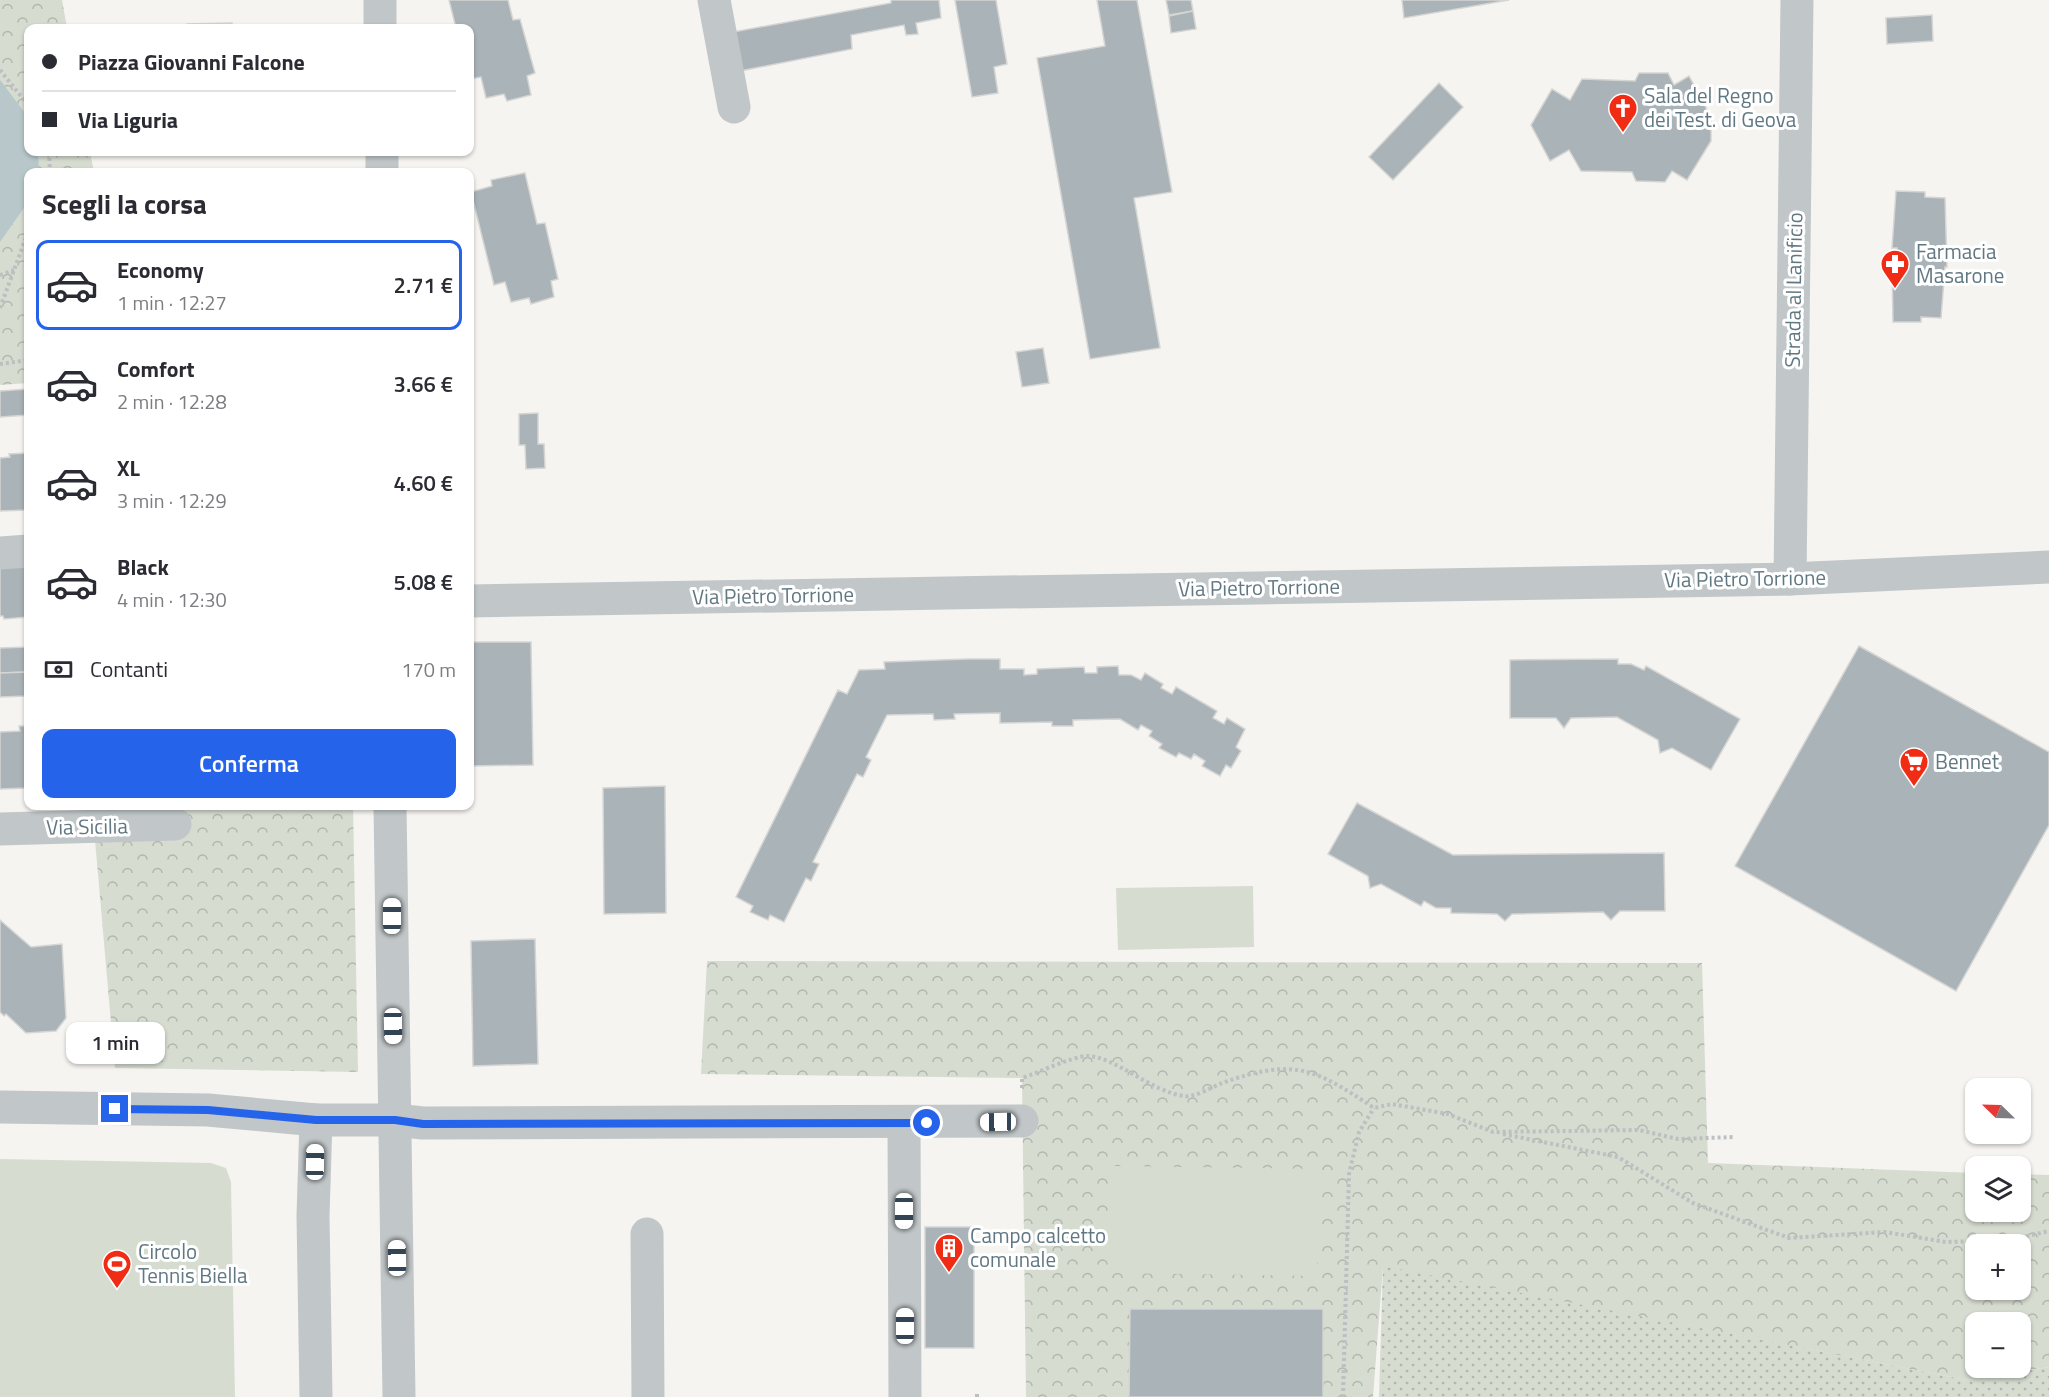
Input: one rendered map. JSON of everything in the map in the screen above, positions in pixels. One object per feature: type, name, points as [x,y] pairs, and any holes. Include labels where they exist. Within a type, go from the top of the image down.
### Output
[{"type":"street","points":[[380,0],[380,24]]},
{"type":"street","points":[[714,0],[734,107]]},
{"type":"street","name":"Strada al Lanificio","points":[[1790,579],[1797,0]]},
{"type":"street","points":[[0,553],[24,551]]},
{"type":"street","name":"Via Pietro Torrione","points":[[474,601],[1790,579],[2049,567]]},
{"type":"street","points":[[390,810],[399,1397]]},
{"type":"street","name":"Via Sicilia","points":[[0,829],[175,824]]},
{"type":"street","points":[[0,1107],[208,1110],[316,1120],[395,1120],[423,1124],[1022,1121]]},
{"type":"street","points":[[316,1120],[313,1216],[316,1397]]},
{"type":"street","points":[[903,1123],[905,1397]]},
{"type":"street","points":[[647,1234],[648,1397]]},
{"type":"path","points":[[0,70],[24,100]]},
{"type":"path","points":[[0,308],[24,244]]},
{"type":"path","points":[[0,274],[15,270]]},
{"type":"path","points":[[0,364],[24,361]]},
{"type":"path","points":[[1022,1121],[1022,1078],[1087,1056],[1109,1062],[1145,1083],[1185,1097],[1260,1070],[1293,1068],[1335,1082],[1374,1108]]},
{"type":"path","points":[[1343,1397],[1349,1174],[1359,1132],[1374,1108],[1392,1104],[1448,1114],[1493,1132],[1618,1157],[1693,1203],[1789,1238],[1885,1232],[1946,1242],[2010,1240],[2049,1231]]},
{"type":"path","points":[[1493,1132],[1639,1130],[1678,1139],[1735,1137]]},
{"type":"green space","points":[[0,0],[62,0],[66,24],[24,24],[24,156],[91,156],[93,168],[24,168],[24,383],[0,385]]},
{"type":"green space","points":[[92,810],[353,810],[358,1072],[115,1068]]},
{"type":"green space","points":[[1253,886],[1254,947],[1118,950],[1116,888]]},
{"type":"green space","points":[[707,961],[1702,963],[1708,1163],[1965,1173],[1965,1222],[2031,1222],[2031,1174],[2049,1175],[2049,1367],[2031,1370],[2031,1312],[1965,1312],[1965,1378],[1980,1378],[1967,1380],[1383,1266],[1373,1397],[1026,1397],[1022,1078],[701,1074]]},
{"type":"green space","name":"Circolo Tennis Biella","points":[[0,1159],[211,1163],[226,1168],[231,1182],[235,1397],[0,1397]]},
{"type":"green space","points":[[1111,1166],[1319,1169],[1317,1276],[1109,1273]]},
{"type":"green space","points":[[1383,1265],[1967,1380],[2031,1378],[2031,1370],[2049,1367],[2049,1397],[1379,1397]]},
{"type":"shaded area","points":[[0,80],[24,112],[24,156],[38,156],[39,168],[24,168],[24,208],[0,242]]},
{"type":"building","points":[[449,0],[508,0],[513,20],[520,19],[535,73],[527,76],[531,95],[507,101],[504,94],[486,98],[481,77],[474,78],[474,24],[455,24]]},
{"type":"building","points":[[891,0],[939,0],[941,18],[916,23],[918,34],[906,35],[904,25],[851,35],[852,49],[740,71],[733,32],[891,3]]},
{"type":"building","points":[[955,0],[996,0],[1007,64],[994,67],[998,93],[972,97]]},
{"type":"building","points":[[1097,0],[1137,0],[1172,192],[1134,198],[1160,348],[1090,359],[1037,58],[1105,46]]},
{"type":"building","points":[[1166,0],[1191,0],[1193,11],[1169,15]]},
{"type":"building","points":[[1402,0],[1509,0],[1404,18]]},
{"type":"building","points":[[1193,11],[1196,29],[1171,33],[1169,16]]},
{"type":"building","points":[[1932,15],[1933,41],[1887,44],[1886,18]]},
{"type":"building","name":"Sala del Regno dei Test. di Geova","points":[[1639,73],[1668,73],[1674,85],[1689,76],[1711,117],[1711,141],[1687,180],[1672,171],[1665,182],[1636,181],[1632,172],[1581,171],[1569,150],[1550,161],[1531,125],[1552,89],[1570,100],[1582,79],[1635,81]]},
{"type":"building","points":[[1439,83],[1463,107],[1393,180],[1369,157]]},
{"type":"building","points":[[525,173],[537,224],[545,223],[558,279],[551,281],[554,297],[531,304],[529,298],[511,302],[505,282],[494,285],[474,204],[474,191],[492,186],[491,180]]},
{"type":"building","points":[[1896,191],[1925,192],[1925,197],[1945,198],[1947,267],[1945,267],[1941,318],[1921,317],[1921,322],[1893,322],[1892,265],[1897,265],[1897,248],[1892,248]]},
{"type":"building","points":[[1043,348],[1049,383],[1022,387],[1016,352]]},
{"type":"building","points":[[24,389],[24,415],[0,417],[0,391]]},
{"type":"building","points":[[538,413],[538,444],[544,444],[545,468],[526,469],[525,445],[519,445],[519,414]]},
{"type":"building","points":[[24,453],[24,510],[0,511],[0,458],[10,457],[9,454]]},
{"type":"building","points":[[24,556],[24,617],[4,619],[0,616],[0,558]]},
{"type":"building","points":[[474,642],[531,642],[533,765],[474,766]]},
{"type":"building","name":"Bennet","points":[[1859,646],[2049,752],[2049,825],[1956,991],[1735,866]]},
{"type":"building","points":[[24,647],[24,672],[0,673],[0,648]]},
{"type":"building","points":[[1000,659],[1000,669],[1024,669],[1024,675],[1037,674],[1037,669],[1084,667],[1085,673],[1097,673],[1097,667],[1118,666],[1119,675],[1131,675],[1141,680],[1145,673],[1163,684],[1161,688],[1172,694],[1176,687],[1217,711],[1213,718],[1224,724],[1227,718],[1245,729],[1236,747],[1241,751],[1231,768],[1226,765],[1220,776],[1202,766],[1205,761],[1194,754],[1191,759],[1179,753],[1176,757],[1159,748],[1162,744],[1149,736],[1152,731],[1141,725],[1138,730],[1120,719],[1073,720],[1073,726],[1052,726],[1052,722],[1000,723],[1000,713],[954,714],[955,719],[934,720],[933,714],[887,715],[866,757],[871,760],[863,777],[857,774],[813,862],[819,864],[811,881],[806,878],[784,922],[770,915],[768,920],[750,912],[753,906],[736,897],[838,690],[847,694],[859,670],[885,669],[884,662]]},
{"type":"building","points":[[1618,659],[1618,664],[1631,664],[1644,670],[1646,666],[1740,719],[1711,770],[1672,748],[1660,753],[1658,740],[1617,717],[1571,718],[1564,728],[1556,718],[1510,718],[1510,660]]},
{"type":"building","points":[[24,672],[24,696],[0,697],[0,673]]},
{"type":"building","points":[[19,726],[24,726],[24,788],[0,789],[0,732],[20,731]]},
{"type":"building","points":[[665,786],[666,913],[604,914],[603,788]]},
{"type":"building","points":[[1357,803],[1453,855],[1664,853],[1665,911],[1620,911],[1611,920],[1603,912],[1512,914],[1505,921],[1497,914],[1451,913],[1451,908],[1436,908],[1424,901],[1421,906],[1381,884],[1370,888],[1368,876],[1328,854]]},
{"type":"building","points":[[0,920],[31,947],[62,944],[66,1018],[56,1031],[26,1033],[6,1014],[4,1016],[0,1012]]},
{"type":"building","points":[[535,939],[538,1064],[473,1066],[471,941]]},
{"type":"building","name":"Campo calcetto comunale","points":[[925,1227],[974,1227],[974,1348],[925,1348]]},
{"type":"building","points":[[1130,1309],[1323,1309],[1323,1397],[1129,1397]]},
{"type":"place","name":"Sala del Regno dei Test. di Geova","points":[[1623,134]]},
{"type":"place","name":"Farmacia Masarone","points":[[1895,290]]},
{"type":"place","name":"Bennet","points":[[1914,788]]},
{"type":"place","name":"Campo calcetto comunale","points":[[949,1274]]},
{"type":"place","name":"Circolo Tennis Biella","points":[[117,1290]]},
{"type":"route","points":[[115,1109],[208,1110],[316,1120],[395,1120],[423,1124],[927,1123]]}]
